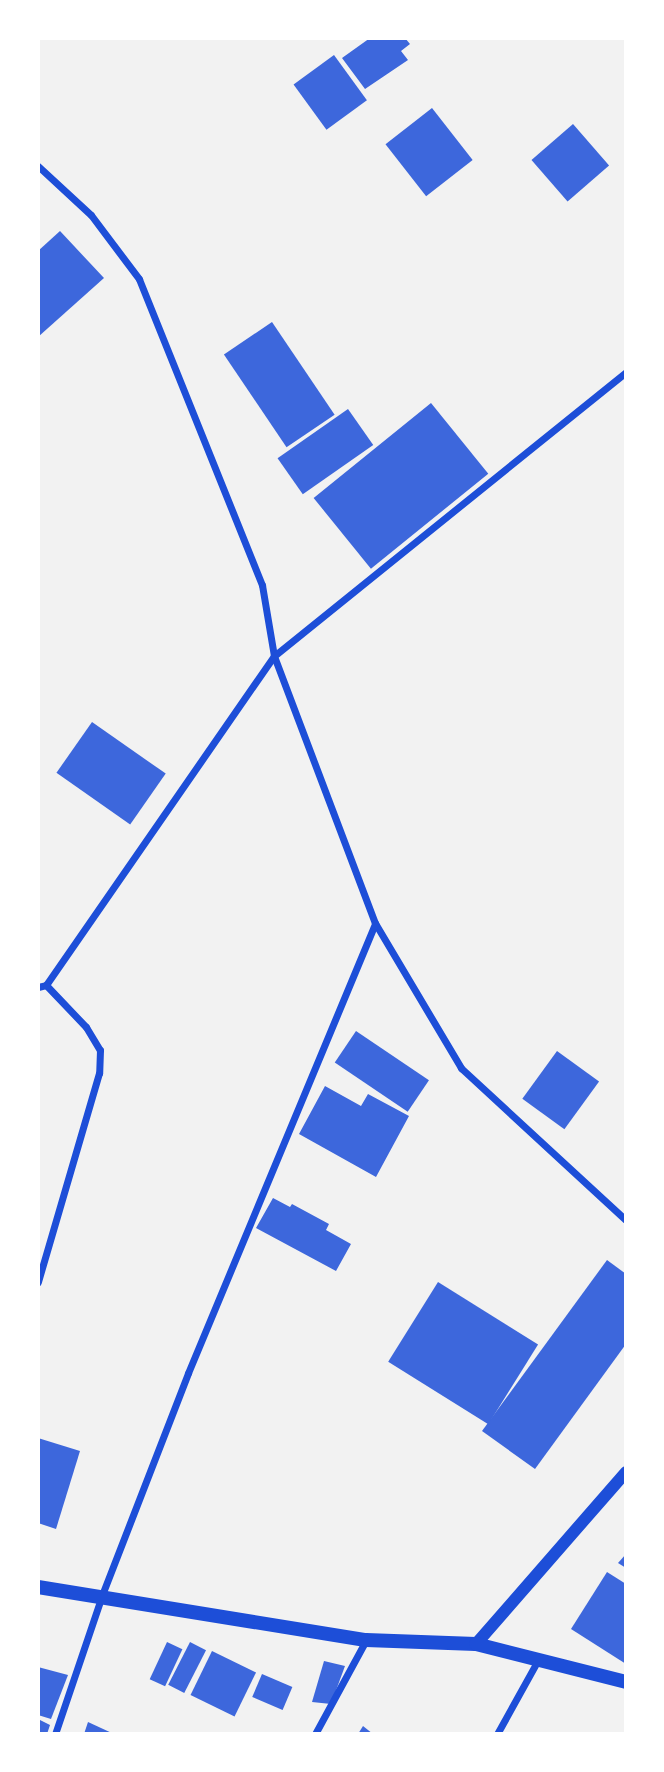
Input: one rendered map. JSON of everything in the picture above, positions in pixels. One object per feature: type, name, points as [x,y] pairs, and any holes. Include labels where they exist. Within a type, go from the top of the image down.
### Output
[{"type":"main road","points":[[38,1587],[102,1595],[366,1640],[476,1644],[625,1682]]},
{"type":"street","points":[[38,166],[91,215],[139,279],[262,585],[274,656],[375,923],[461,1068],[625,1220]]},
{"type":"street","points":[[38,1282],[99,1073],[100,1050],[86,1027],[43,986],[274,656],[625,372]]},
{"type":"street","points":[[55,1734],[102,1595],[188,1373],[375,923]]},
{"type":"street","points":[[476,1644],[625,1472]]},
{"type":"street","points":[[316,1734],[366,1640]]},
{"type":"street","points":[[497,1734],[538,1659]]},
{"type":"building","points":[[370,38],[405,38],[410,44],[401,51],[408,60],[365,89],[342,58]]},
{"type":"building","points":[[334,55],[367,100],[326,130],[294,84]]},
{"type":"building","points":[[432,108],[473,160],[426,196],[386,144]]},
{"type":"building","points":[[573,124],[609,166],[568,202],[531,160]]},
{"type":"building","points":[[60,231],[104,278],[38,337],[38,251]]},
{"type":"building","points":[[272,322],[335,415],[287,447],[224,354]]},
{"type":"building","points":[[431,403],[488,474],[371,569],[314,498]]},
{"type":"building","points":[[348,409],[373,445],[303,494],[278,458]]},
{"type":"building","points":[[92,722],[166,774],[130,824],[56,773]]},
{"type":"building","points":[[356,1031],[429,1080],[408,1112],[335,1063]]},
{"type":"building","points":[[557,1051],[599,1082],[564,1129],[522,1099]]},
{"type":"building","points":[[325,1086],[361,1106],[368,1094],[409,1116],[376,1177],[299,1134]]},
{"type":"building","points":[[273,1198],[290,1207],[292,1204],[329,1224],[326,1230],[351,1244],[336,1271],[256,1228]]},
{"type":"building","points":[[607,1260],[626,1274],[626,1344],[535,1469],[482,1431]]},
{"type":"building","points":[[438,1282],[538,1345],[488,1424],[388,1362]]},
{"type":"building","points":[[38,1438],[80,1451],[56,1529],[38,1523]]},
{"type":"building","points":[[626,1554],[626,1568],[618,1563]]},
{"type":"building","points":[[607,1572],[626,1584],[626,1664],[571,1629]]},
{"type":"building","points":[[167,1642],[182,1649],[165,1686],[150,1679]]},
{"type":"building","points":[[190,1642],[206,1650],[184,1693],[168,1685]]},
{"type":"building","points":[[212,1651],[256,1672],[235,1717],[191,1695]]},
{"type":"building","points":[[324,1661],[345,1666],[331,1704],[312,1702]]},
{"type":"building","points":[[38,1667],[68,1675],[51,1719],[38,1715]]},
{"type":"building","points":[[262,1674],[292,1687],[283,1710],[252,1697]]},
{"type":"building","points":[[38,1719],[50,1725],[47,1734],[38,1734]]},
{"type":"building","points":[[88,1722],[114,1734],[84,1734]]},
{"type":"building","points":[[363,1726],[373,1734],[358,1734]]}]
